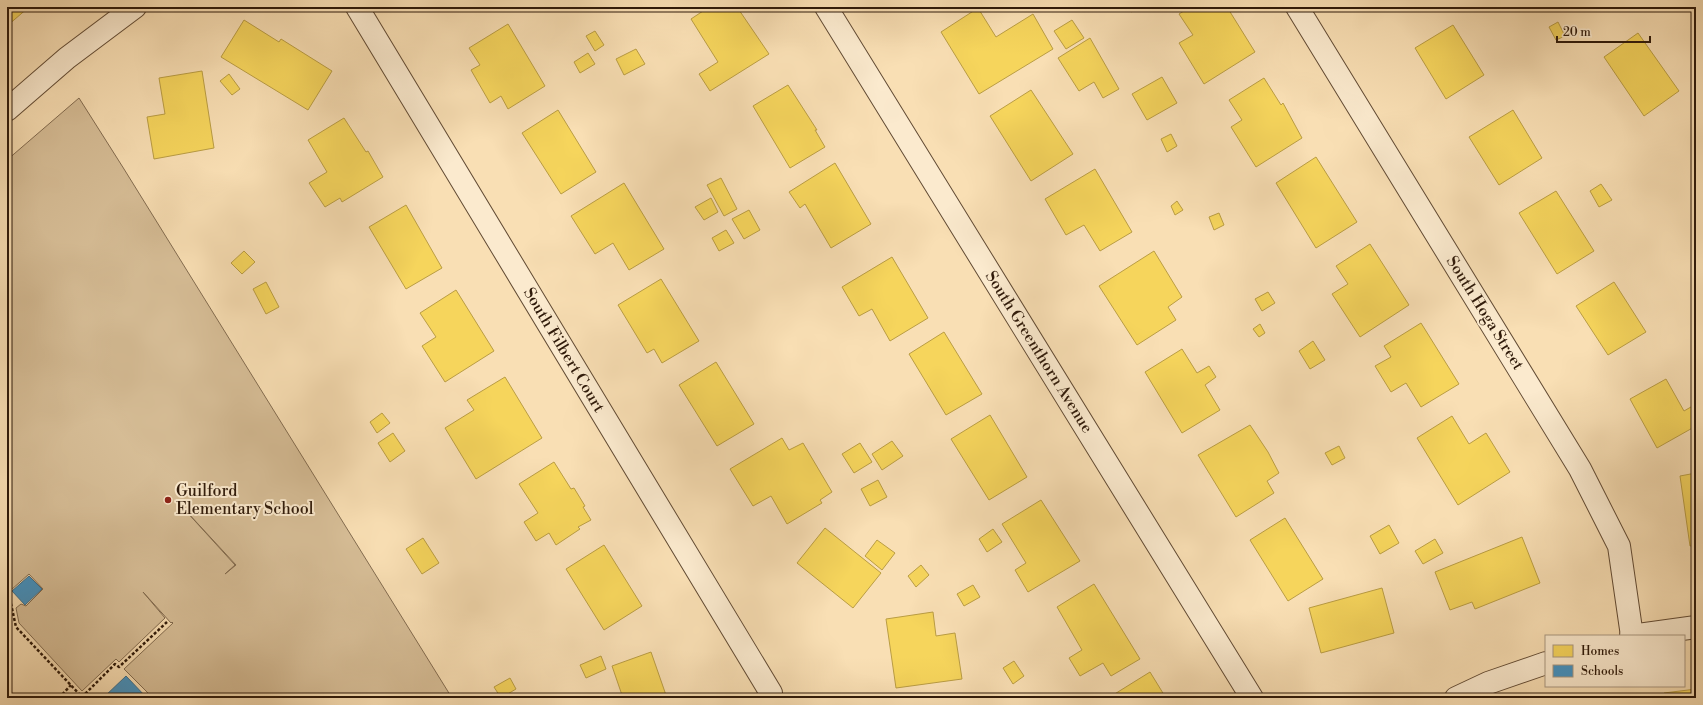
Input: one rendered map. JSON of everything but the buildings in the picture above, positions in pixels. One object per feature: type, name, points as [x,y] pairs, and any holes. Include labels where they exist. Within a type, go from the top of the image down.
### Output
[{"type":"street","points":[[7,110],[67,58],[135,7]]},
{"type":"street","name":"South Filbert Court","points":[[357,7],[771,693]]},
{"type":"street","name":"South Greenthorn Avenue","points":[[826,7],[1252,698]]},
{"type":"street","name":"South Hoga Street","points":[[1297,7],[1580,469],[1619,546],[1632,635]]},
{"type":"street","points":[[1639,635],[1696,627]]},
{"type":"street","points":[[1456,698],[1488,683],[1545,662]]},
{"type":"path","points":[[7,608],[11,604],[16,627],[82,697],[115,664],[119,667],[167,622]]},
{"type":"path","points":[[59,698],[71,685]]},
{"type":"shaded area","name":"Guilford Elementary School","points":[[79,98],[452,698],[153,698],[124,669],[173,623],[171,623],[143,592],[165,618],[119,662],[116,659],[82,691],[19,623],[16,608],[21,604],[26,606],[43,589],[29,574],[11,590],[7,585],[7,160]],"holes":[[[175,499],[236,565],[225,574],[235,565]]]},
{"type":"place","name":"Guilford Elementary School","points":[[168,500]]}]
